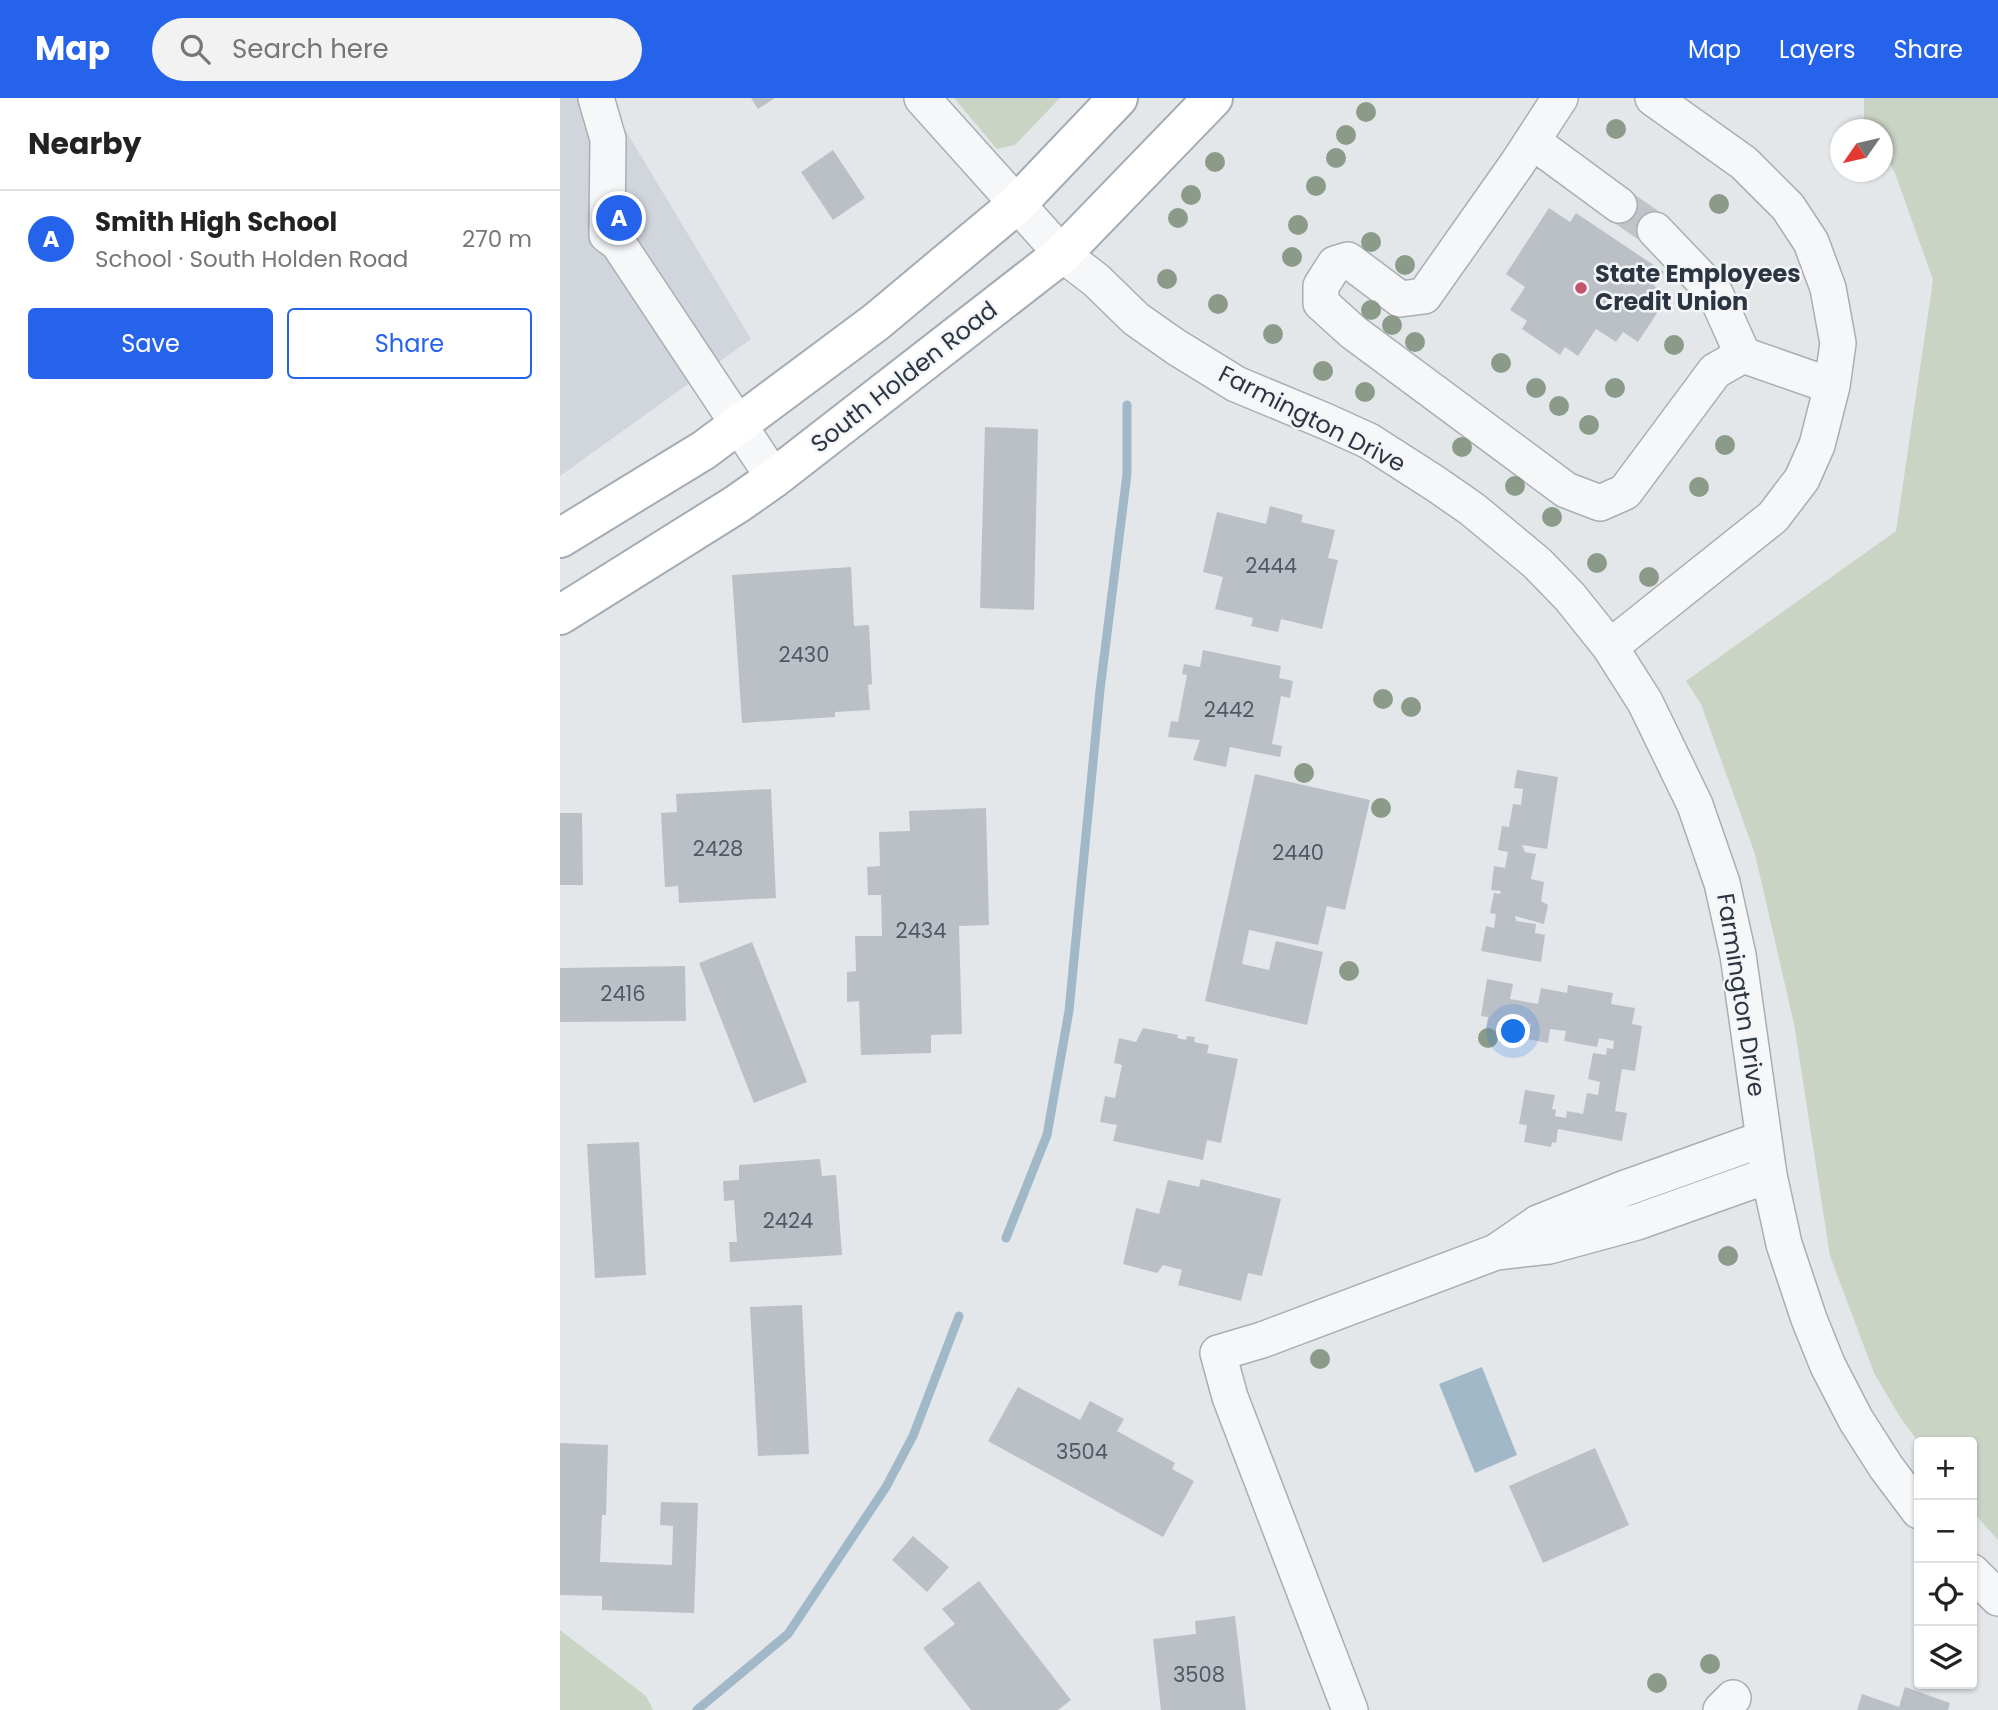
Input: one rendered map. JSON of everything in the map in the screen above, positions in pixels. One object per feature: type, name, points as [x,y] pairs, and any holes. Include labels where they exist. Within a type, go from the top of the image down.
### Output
[{"type":"main road","points":[[560,538],[704,450],[876,322],[1016,205],[1118,98]]},
{"type":"main road","name":"South Holden Road","points":[[560,615],[774,478],[1062,254],[1213,98]]},
{"type":"street","points":[[596,98],[608,139],[607,235],[618,243],[774,478]]},
{"type":"street","name":"Farmington Drive","points":[[922,98],[1062,254],[1096,280],[1136,319],[1236,384],[1369,442],[1472,509],[1537,563],[1570,597],[1610,647],[1645,702],[1695,805],[1722,883],[1738,955],[1763,1139],[1784,1244],[1828,1366],[1856,1420],[1914,1504]]},
{"type":"street","points":[[1560,98],[1424,296],[1400,299],[1348,260],[1335,264],[1321,286],[1321,303],[1353,332],[1566,490],[1600,503],[1625,492],[1715,371],[1743,355]]},
{"type":"street","points":[[1610,647],[1773,517],[1802,479],[1817,445],[1832,386],[1838,343],[1828,288],[1811,242],[1787,208],[1744,163],[1653,98]]},
{"type":"street","points":[[1532,141],[1619,205]]},
{"type":"street","points":[[1655,230],[1715,293],[1743,355],[1832,386]]},
{"type":"street","points":[[1350,1710],[1230,1397],[1218,1353],[1262,1340],[1496,1252],[1538,1223],[1623,1189],[1763,1139]]},
{"type":"street","points":[[1496,1252],[1549,1246],[1636,1222],[1769,1175]]},
{"type":"street","points":[[1977,1577],[1998,1598]]},
{"type":"shaded area","points":[[560,98],[606,98],[751,339],[560,476]]},
{"type":"green space","points":[[954,98],[1060,98],[1015,145],[997,149]]},
{"type":"green space","points":[[1864,98],[1998,98],[1998,1540],[1977,1517],[1977,1437],[1915,1437],[1874,1373],[1830,1256],[1794,1024],[1755,854],[1701,704],[1686,681],[1896,531],[1933,280],[1893,169],[1893,119],[1864,119]]},
{"type":"green space","points":[[560,1630],[646,1696],[653,1710],[560,1710]]},
{"type":"water","points":[[1482,1367],[1517,1455],[1475,1473],[1439,1384]]},
{"type":"building","points":[[751,98],[775,98],[758,109]]},
{"type":"building","points":[[833,150],[865,198],[833,220],[801,172]]},
{"type":"building","points":[[1549,208],[1570,222],[1576,213],[1664,272],[1654,286],[1669,295],[1638,342],[1623,332],[1616,342],[1596,329],[1578,356],[1565,347],[1560,355],[1522,329],[1527,321],[1510,310],[1525,287],[1506,274]]},
{"type":"building","points":[[985,427],[1038,429],[1034,610],[980,608]]},
{"type":"building","points":[[1270,506],[1303,515],[1301,522],[1335,530],[1328,558],[1338,560],[1322,629],[1281,619],[1278,632],[1251,626],[1253,618],[1215,609],[1223,577],[1203,572],[1217,512],[1266,524]]},
{"type":"building","points":[[851,567],[854,626],[869,625],[872,684],[868,685],[870,710],[835,712],[835,717],[742,723],[732,575]]},
{"type":"building","points":[[1203,650],[1281,666],[1279,678],[1293,681],[1290,698],[1281,696],[1272,744],[1282,746],[1280,757],[1230,747],[1226,767],[1193,760],[1200,740],[1168,737],[1171,721],[1178,722],[1187,675],[1182,674],[1184,664],[1200,667]]},
{"type":"building","points":[[1517,770],[1558,777],[1547,849],[1522,845],[1525,852],[1536,854],[1531,879],[1544,882],[1541,901],[1548,905],[1544,924],[1515,916],[1516,921],[1536,924],[1535,933],[1545,935],[1541,962],[1481,951],[1486,926],[1494,928],[1496,914],[1490,913],[1494,893],[1500,894],[1501,891],[1491,890],[1494,866],[1505,868],[1508,852],[1498,850],[1502,826],[1509,827],[1513,804],[1521,805],[1523,789],[1514,788]]},
{"type":"building","points":[[1255,774],[1370,800],[1345,910],[1327,906],[1318,945],[1249,930],[1242,964],[1269,970],[1276,941],[1323,952],[1307,1025],[1205,1001]]},
{"type":"building","points":[[771,789],[776,898],[679,903],[678,886],[665,887],[661,813],[677,812],[676,794]]},
{"type":"building","points":[[986,808],[989,925],[959,926],[962,1034],[931,1035],[931,1053],[861,1055],[859,1001],[847,1002],[847,972],[856,971],[855,936],[882,936],[881,895],[868,895],[867,867],[880,866],[879,832],[910,831],[909,811]]},
{"type":"building","points":[[560,813],[582,813],[583,885],[560,885]]},
{"type":"building","points":[[752,942],[807,1082],[754,1103],[699,963]]},
{"type":"building","points":[[685,966],[686,1021],[560,1022],[560,968]]},
{"type":"building","points":[[1487,979],[1513,984],[1510,999],[1538,1004],[1541,988],[1567,993],[1568,985],[1613,993],[1611,1004],[1635,1008],[1632,1024],[1642,1026],[1635,1071],[1622,1069],[1615,1111],[1627,1113],[1622,1141],[1558,1129],[1556,1143],[1552,1142],[1551,1147],[1524,1142],[1527,1125],[1519,1124],[1525,1090],[1555,1095],[1552,1109],[1556,1110],[1555,1116],[1566,1118],[1567,1111],[1583,1114],[1587,1093],[1598,1095],[1600,1082],[1588,1079],[1593,1053],[1606,1055],[1607,1048],[1613,1049],[1614,1041],[1599,1038],[1597,1047],[1564,1041],[1566,1031],[1550,1029],[1548,1043],[1528,1039],[1531,1024],[1511,1021],[1508,1035],[1486,1031],[1488,1017],[1481,1016]]},
{"type":"building","points":[[1143,1028],[1178,1035],[1177,1038],[1186,1040],[1187,1036],[1195,1037],[1194,1042],[1209,1045],[1207,1053],[1238,1059],[1221,1143],[1207,1140],[1203,1160],[1113,1141],[1117,1125],[1100,1122],[1105,1096],[1115,1098],[1122,1065],[1114,1063],[1119,1038],[1136,1042]]},
{"type":"building","points":[[639,1142],[646,1275],[595,1278],[587,1144]]},
{"type":"building","points":[[820,1159],[822,1176],[836,1175],[842,1255],[730,1262],[729,1242],[737,1242],[734,1200],[724,1201],[723,1181],[739,1180],[739,1165]]},
{"type":"building","points":[[1201,1179],[1281,1199],[1262,1276],[1248,1273],[1241,1301],[1178,1285],[1182,1270],[1163,1265],[1157,1273],[1123,1264],[1136,1208],[1159,1214],[1168,1180],[1199,1187]]},
{"type":"building","points":[[802,1305],[809,1454],[758,1456],[750,1307]]},
{"type":"building","points":[[1018,1387],[1080,1420],[1090,1401],[1124,1419],[1117,1431],[1175,1463],[1172,1469],[1194,1481],[1163,1537],[988,1441]]},
{"type":"building","points":[[560,1443],[608,1445],[606,1515],[602,1515],[600,1562],[672,1565],[673,1526],[660,1525],[661,1502],[698,1503],[694,1613],[602,1610],[602,1596],[560,1595]]},
{"type":"building","points":[[1595,1448],[1629,1525],[1543,1563],[1509,1486]]},
{"type":"building","points":[[913,1536],[949,1567],[927,1592],[892,1560]]},
{"type":"building","points":[[979,1581],[1071,1700],[1058,1710],[971,1710],[923,1648],[955,1624],[942,1609]]},
{"type":"building","points":[[1235,1616],[1246,1710],[1161,1710],[1153,1639],[1196,1634],[1195,1621]]},
{"type":"building","points":[[1905,1687],[1950,1703],[1948,1710],[1857,1710],[1862,1694],[1899,1707]]},
{"type":"waterway","points":[[1006,1238],[1047,1135],[1069,1011],[1100,690],[1127,474],[1127,405]]},
{"type":"waterway","points":[[697,1710],[788,1634],[886,1487],[913,1436],[959,1316]]},
{"type":"tunnel","points":[[1619,205],[1655,230]]},
{"type":"place","name":"Smith High School","points":[[619,218]]},
{"type":"place","name":"State Employees Credit Union","points":[[1581,288]]}]
